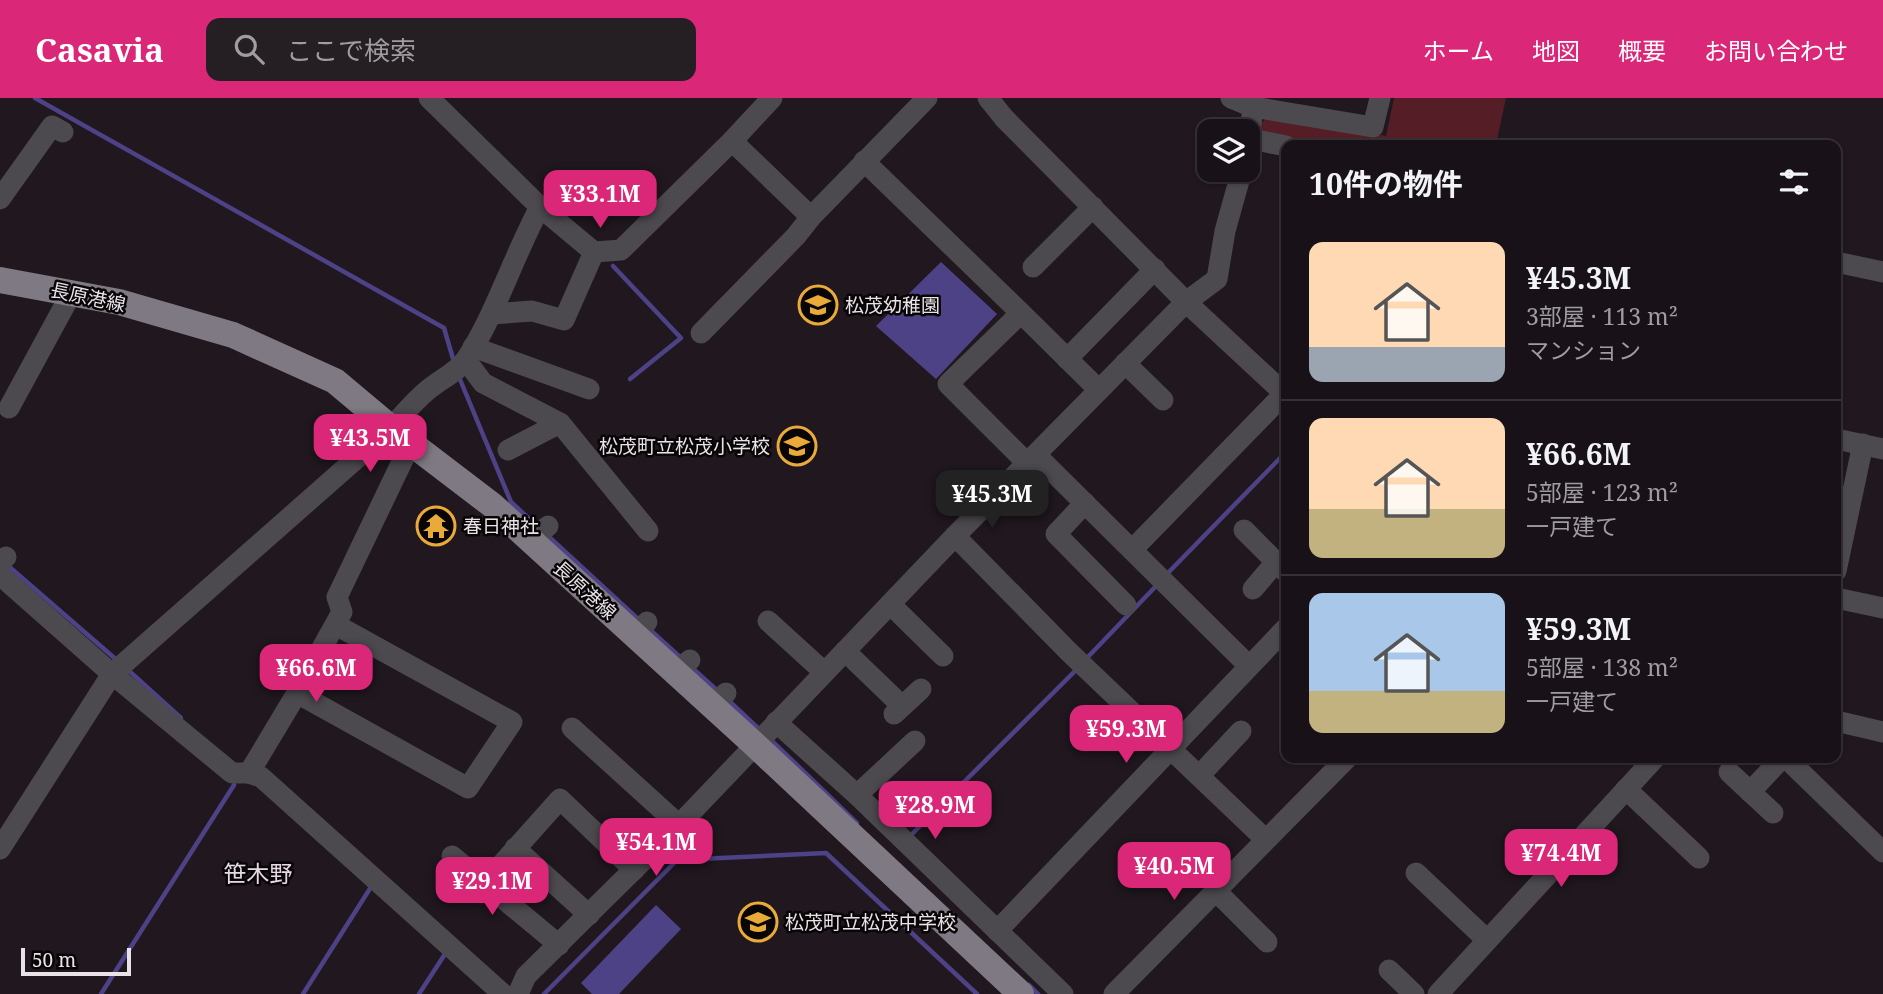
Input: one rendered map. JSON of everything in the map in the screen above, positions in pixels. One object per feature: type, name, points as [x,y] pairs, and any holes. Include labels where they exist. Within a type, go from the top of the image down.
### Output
[{"type":"main road","name":"長原港線","points":[[0,280],[119,302],[233,335],[335,381],[492,505],[539,533],[720,700],[765,734],[1021,994]]},
{"type":"street","points":[[429,98],[540,207],[594,252],[621,250],[772,98]]},
{"type":"street","points":[[701,333],[927,98]]},
{"type":"street","points":[[988,98],[1004,118],[1186,302],[1281,390]]},
{"type":"street","points":[[1231,98],[1253,107],[1373,127],[1380,98]]},
{"type":"street","points":[[1252,119],[1253,107]]},
{"type":"street","points":[[0,199],[52,126],[63,132]]},
{"type":"street","points":[[732,141],[811,217]]},
{"type":"street","points":[[1260,145],[1281,146]]},
{"type":"street","points":[[864,161],[1098,390]]},
{"type":"street","points":[[519,994],[526,976],[678,825],[955,536],[1186,302],[1217,279],[1225,231],[1239,182]]},
{"type":"street","points":[[249,773],[339,619],[337,597],[401,435],[427,390],[469,353],[492,314],[540,207]]},
{"type":"street","points":[[1034,267],[1093,207]]},
{"type":"street","points":[[492,314],[532,311],[564,320],[594,252]]},
{"type":"street","points":[[1841,263],[1883,272]]},
{"type":"street","points":[[1067,359],[1155,269]]},
{"type":"street","points":[[9,408],[72,292]]},
{"type":"street","points":[[1021,313],[948,384],[1085,503],[1249,666]]},
{"type":"street","points":[[469,353],[589,389]]},
{"type":"street","points":[[469,353],[483,383],[560,423],[648,531]]},
{"type":"street","points":[[1125,363],[1163,400]]},
{"type":"street","points":[[1132,550],[1281,398]]},
{"type":"street","points":[[508,450],[560,423]]},
{"type":"street","points":[[0,849],[112,674],[401,435]]},
{"type":"street","points":[[1841,440],[1873,446],[1841,554]]},
{"type":"street","points":[[1085,503],[1056,534],[1126,605]]},
{"type":"street","points":[[1244,530],[1281,567],[1253,589]]},
{"type":"street","points":[[955,536],[1069,652],[1265,839]]},
{"type":"street","points":[[2,564],[112,674],[232,773],[249,773],[261,777],[503,994]]},
{"type":"street","points":[[1841,599],[1883,608]]},
{"type":"street","points":[[890,604],[943,656]]},
{"type":"street","points":[[298,693],[468,788],[512,722],[339,619]]},
{"type":"street","points":[[768,621],[824,672]]},
{"type":"street","points":[[997,931],[1281,633]]},
{"type":"street","points":[[845,651],[897,710],[921,689]]},
{"type":"street","points":[[1841,722],[1883,732]]},
{"type":"street","points":[[572,728],[678,825]]},
{"type":"street","points":[[1199,776],[1241,731]]},
{"type":"street","points":[[765,734],[857,795],[1063,994]]},
{"type":"street","points":[[857,795],[915,741]]},
{"type":"street","points":[[1114,994],[1342,763]]},
{"type":"street","points":[[1438,994],[1650,763]]},
{"type":"street","points":[[1751,792],[1779,763]]},
{"type":"street","points":[[1789,763],[1883,852]]},
{"type":"street","points":[[1729,772],[1773,813]]},
{"type":"street","points":[[1626,789],[1701,857]]},
{"type":"street","points":[[485,883],[560,799],[634,870]]},
{"type":"street","points":[[515,848],[589,915]]},
{"type":"street","points":[[452,856],[559,945]]},
{"type":"street","points":[[1416,873],[1487,940]]},
{"type":"street","points":[[1215,890],[1267,943]]},
{"type":"street","points":[[1389,970],[1414,994]]},
{"type":"shaded area","points":[[1394,98],[1506,98],[1497,140],[1284,140],[1260,135],[1260,126],[1264,121],[1278,114],[1386,136]]},
{"type":"shaded area","points":[[941,262],[997,314],[936,379],[876,326]]},
{"type":"shaded area","points":[[656,905],[681,929],[619,994],[592,994],[581,983]]},
{"type":"waterway","points":[[35,98],[444,328],[454,362]]},
{"type":"waterway","points":[[613,266],[681,338],[630,379]]},
{"type":"waterway","points":[[459,377],[511,502],[539,528]]},
{"type":"waterway","points":[[1165,576],[1281,457]]},
{"type":"waterway","points":[[548,536],[639,620]]},
{"type":"waterway","points":[[6,564],[119,662]]},
{"type":"waterway","points":[[1085,660],[1157,585]]},
{"type":"waterway","points":[[648,628],[681,658]]},
{"type":"waterway","points":[[690,666],[720,693]]},
{"type":"waterway","points":[[911,835],[1077,669]]},
{"type":"waterway","points":[[128,670],[181,718]]},
{"type":"waterway","points":[[729,701],[761,731]]},
{"type":"waterway","points":[[770,739],[857,823]]},
{"type":"waterway","points":[[101,994],[234,785]]},
{"type":"waterway","points":[[544,994],[677,860],[826,853],[977,994]]},
{"type":"waterway","points":[[303,994],[371,887]]},
{"type":"waterway","points":[[419,994],[445,954]]},
{"type":"waterway","points":[[1029,985],[1038,994]]},
{"type":"place","name":"松茂幼稚園","points":[[818,305]]},
{"type":"place","name":"松茂町立松茂小学校","points":[[797,446]]},
{"type":"place","name":"春日神社","points":[[436,526]]},
{"type":"place","name":"松茂町立松茂中学校","points":[[758,922]]},
{"type":"district","name":"笹木野","points":[[258,873]]}]
